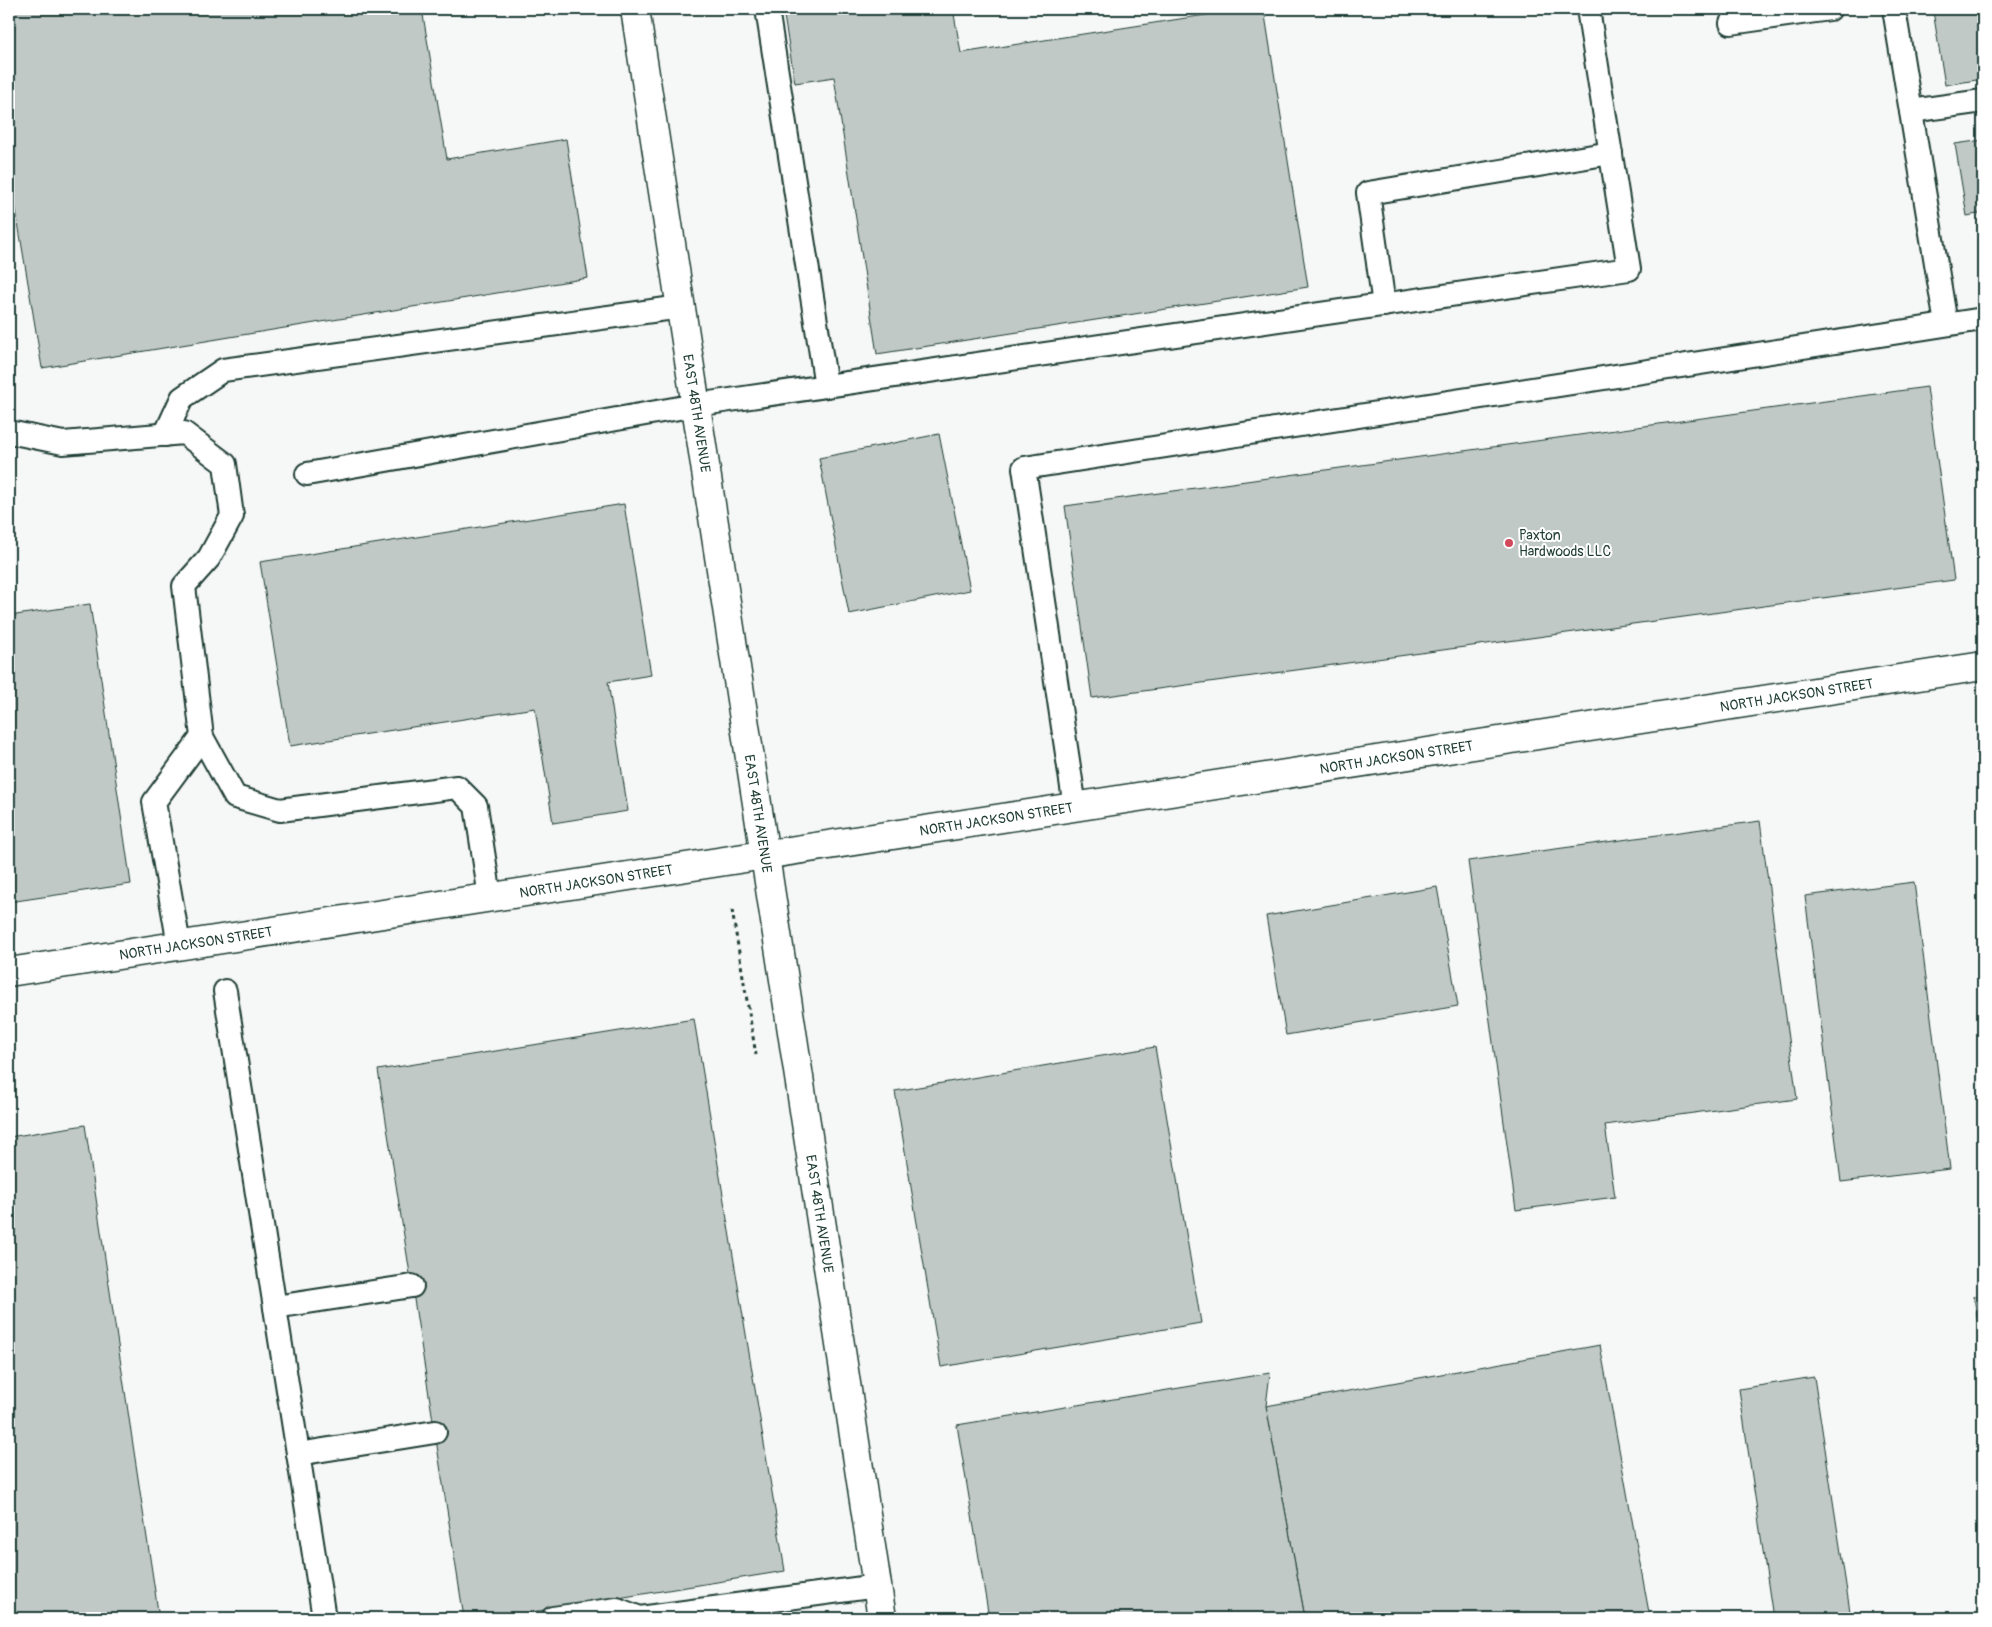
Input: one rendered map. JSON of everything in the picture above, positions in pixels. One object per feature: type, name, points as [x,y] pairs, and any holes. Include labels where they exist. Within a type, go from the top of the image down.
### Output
[{"type":"street","name":"EAST 48TH AVENUE","points":[[635,9],[882,1618]]},
{"type":"street","name":"NORTH JACKSON STREET","points":[[9,972],[1983,666]]},
{"type":"lane","points":[[767,9],[826,386]]},
{"type":"lane","points":[[307,474],[696,405],[1630,269],[1588,9]]},
{"type":"lane","points":[[1730,23],[1830,9]]},
{"type":"lane","points":[[1894,9],[1946,324]]},
{"type":"lane","points":[[1912,111],[1983,101]]},
{"type":"lane","points":[[1384,305],[1368,193],[1611,153]]},
{"type":"lane","points":[[165,435],[182,398],[223,370],[681,307]]},
{"type":"lane","points":[[1075,807],[1024,468],[1983,319]]},
{"type":"lane","points":[[9,432],[63,443],[184,433],[224,464],[232,516],[209,558],[184,586],[202,737],[235,797],[280,810],[457,787],[476,806],[490,897]]},
{"type":"lane","points":[[179,946],[154,802],[202,737]]},
{"type":"lane","points":[[225,991],[324,1618]]},
{"type":"lane","points":[[275,1307],[412,1286]]},
{"type":"lane","points":[[298,1454],[435,1432]]},
{"type":"lane","points":[[553,1618],[617,1609],[639,1618],[751,1611],[877,1586]]},
{"type":"path","points":[[732,910],[756,1055]]},
{"type":"building","points":[[9,9],[422,9],[447,159],[566,139],[588,278],[42,368],[9,168]]},
{"type":"building","points":[[953,9],[961,53],[1244,9],[1264,9],[1308,287],[877,354],[834,77],[795,83],[783,10]]},
{"type":"building","points":[[1983,9],[1983,79],[1945,85],[1933,11]]},
{"type":"building","points":[[1983,140],[1983,213],[1967,216],[1955,144]]},
{"type":"building","name":"Paxton Hardwoods LLC","points":[[1927,387],[1954,580],[1092,698],[1065,506]]},
{"type":"building","points":[[939,434],[970,590],[849,614],[819,458]]},
{"type":"building","points":[[624,504],[651,675],[608,682],[628,811],[553,823],[535,708],[290,746],[260,562]]},
{"type":"building","points":[[90,604],[131,884],[9,902],[9,616]]},
{"type":"building","points":[[1760,821],[1797,1099],[1605,1125],[1615,1197],[1516,1210],[1468,861]]},
{"type":"building","points":[[1914,882],[1950,1169],[1841,1182],[1805,896]]},
{"type":"building","points":[[1437,887],[1458,1006],[1286,1035],[1266,916]]},
{"type":"building","points":[[694,1019],[785,1571],[495,1618],[464,1618],[378,1070]]},
{"type":"building","points":[[1155,1047],[1201,1323],[941,1367],[895,1091]]},
{"type":"building","points":[[85,1125],[159,1618],[9,1618],[9,1137]]},
{"type":"building","points":[[1983,1295],[1983,1363],[1974,1296]]},
{"type":"building","points":[[1600,1345],[1650,1618],[1305,1618],[1266,1406]]},
{"type":"building","points":[[1270,1373],[1266,1406],[1305,1618],[989,1618],[957,1425]]},
{"type":"building","points":[[1814,1377],[1851,1618],[1773,1618],[1739,1389]]},
{"type":"place","name":"Paxton Hardwoods LLC","points":[[1509,543]]}]
